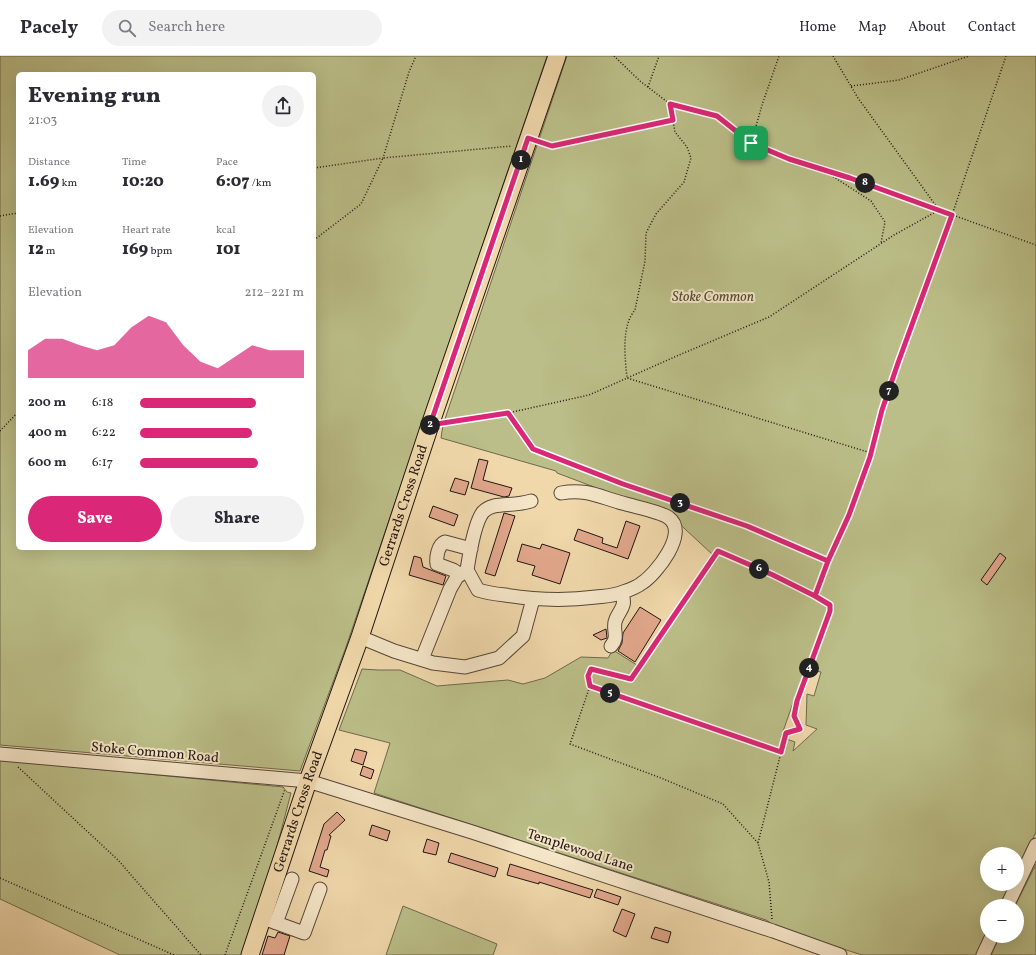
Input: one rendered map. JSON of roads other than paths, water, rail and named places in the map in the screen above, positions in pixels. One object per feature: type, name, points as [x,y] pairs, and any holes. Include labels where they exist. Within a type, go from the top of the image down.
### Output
[{"type":"main road","name":"Gerrards Cross Road","points":[[250,955],[269,921],[308,781],[360,637],[430,425],[556,56]]},
{"type":"street","points":[[451,587],[461,585],[483,592],[533,599],[572,600],[611,596],[622,593],[642,583],[664,560],[676,537],[675,527],[670,518],[661,514],[592,493],[573,491],[561,493]]},
{"type":"street","points":[[422,659],[451,587],[463,572],[471,549],[473,537],[483,512],[492,507],[531,501]]},
{"type":"street","points":[[471,549],[445,542],[441,545],[437,564],[463,572],[477,589]]},
{"type":"street","points":[[611,646],[615,641],[616,620],[623,607],[624,599],[622,593]]},
{"type":"street","points":[[360,637],[394,651],[433,663],[465,667],[499,658],[522,636],[533,599]]},
{"type":"street","name":"Stoke Common Road","points":[[2,754],[308,781]]},
{"type":"street","name":"Templewood Lane","points":[[308,781],[472,832],[773,931],[840,955]]},
{"type":"street","points":[[1009,899],[1036,845]]},
{"type":"street","points":[[292,879],[269,921],[304,933],[320,889]]},
{"type":"street","points":[[983,955],[989,943]]},
{"type":"park label","name":"Stoke Common","points":[[713,297]]}]
